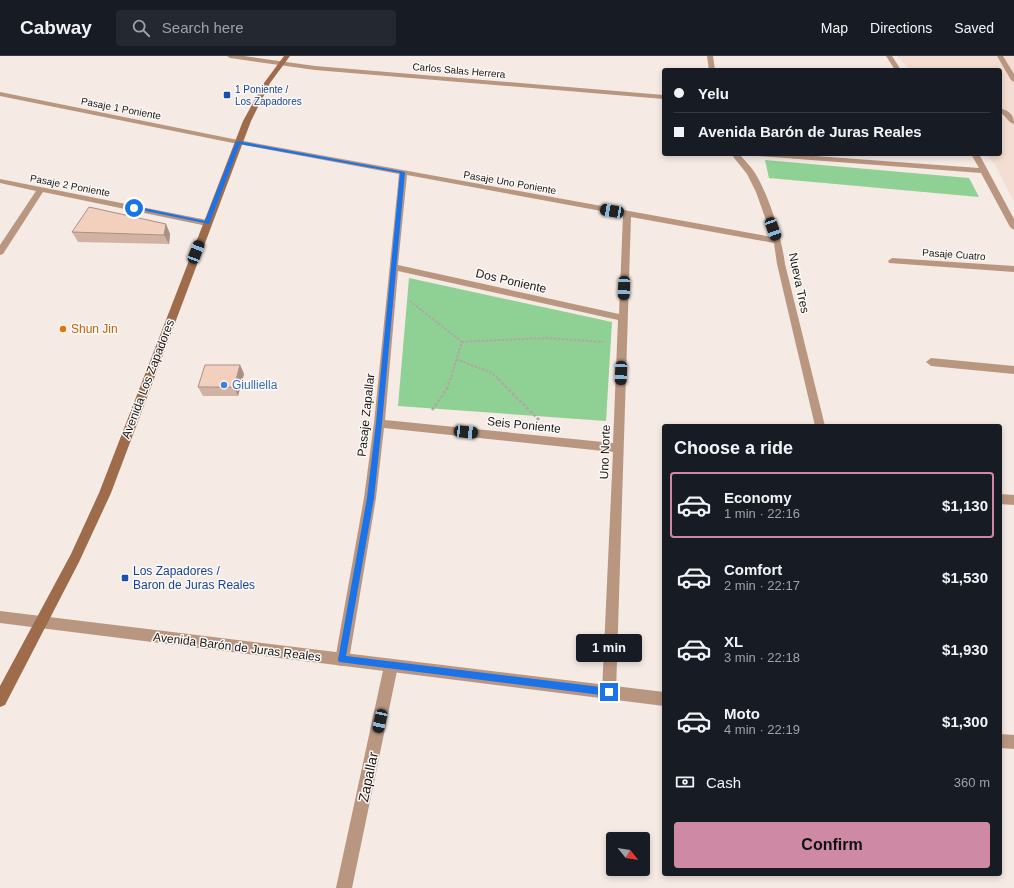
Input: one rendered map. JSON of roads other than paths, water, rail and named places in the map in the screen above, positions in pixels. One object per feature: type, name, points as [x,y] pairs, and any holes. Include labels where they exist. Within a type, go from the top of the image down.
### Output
[{"type":"main road","name":"Avenida Los Zapadores","points":[[0,700],[81,546],[105,493],[238,142],[257,100],[284,60]]},
{"type":"street","name":"Carlos Salas Herrera","points":[[230,56],[284,60],[323,69],[662,97]]},
{"type":"street","points":[[710,56],[712,68]]},
{"type":"street","points":[[890,56],[897,68]]},
{"type":"street","points":[[1000,56],[1014,80]]},
{"type":"street","name":"Pasaje 1 Poniente","points":[[0,94],[238,142]]},
{"type":"street","points":[[1007,111],[1014,122]]},
{"type":"street","name":"Pasaje Uno Poniente","points":[[238,142],[778,241]]},
{"type":"street","name":"Nueva Tres","points":[[736,156],[751,172],[778,241],[781,264],[820,424]]},
{"type":"street","points":[[786,156],[985,170]]},
{"type":"street","points":[[976,156],[1014,227]]},
{"type":"street","name":"Pasaje Zapallar","points":[[342,660],[370,498],[379,423],[403,172]]},
{"type":"street","name":"Pasaje 2 Poniente","points":[[0,181],[207,223]]},
{"type":"street","points":[[0,252],[41,189]]},
{"type":"street","name":"Uno Norte","points":[[609,692],[627,214]]},
{"type":"street","name":"Pasaje Cuatro","points":[[892,261],[1014,270]]},
{"type":"street","name":"Dos Poniente","points":[[394,267],[623,318]]},
{"type":"street","points":[[931,362],[1014,370]]},
{"type":"street","name":"Seis Poniente","points":[[379,423],[618,448]]},
{"type":"street","points":[[1002,499],[1014,500]]},
{"type":"street","name":"Avenida Barón de Juras Reales","points":[[0,617],[662,699]]},
{"type":"street","name":"Zapallar","points":[[344,888],[391,666]]},
{"type":"street","points":[[1002,741],[1014,742]]},
{"type":"place","name":"1 Poniente / Los Zapadores","points":[[227,95]]},
{"type":"place","name":"Shun Jin","points":[[63,329]]},
{"type":"place","name":"Giulliella","points":[[224,385]]},
{"type":"place","name":"Los Zapadores / Baron de Juras Reales","points":[[125,578]]}]
